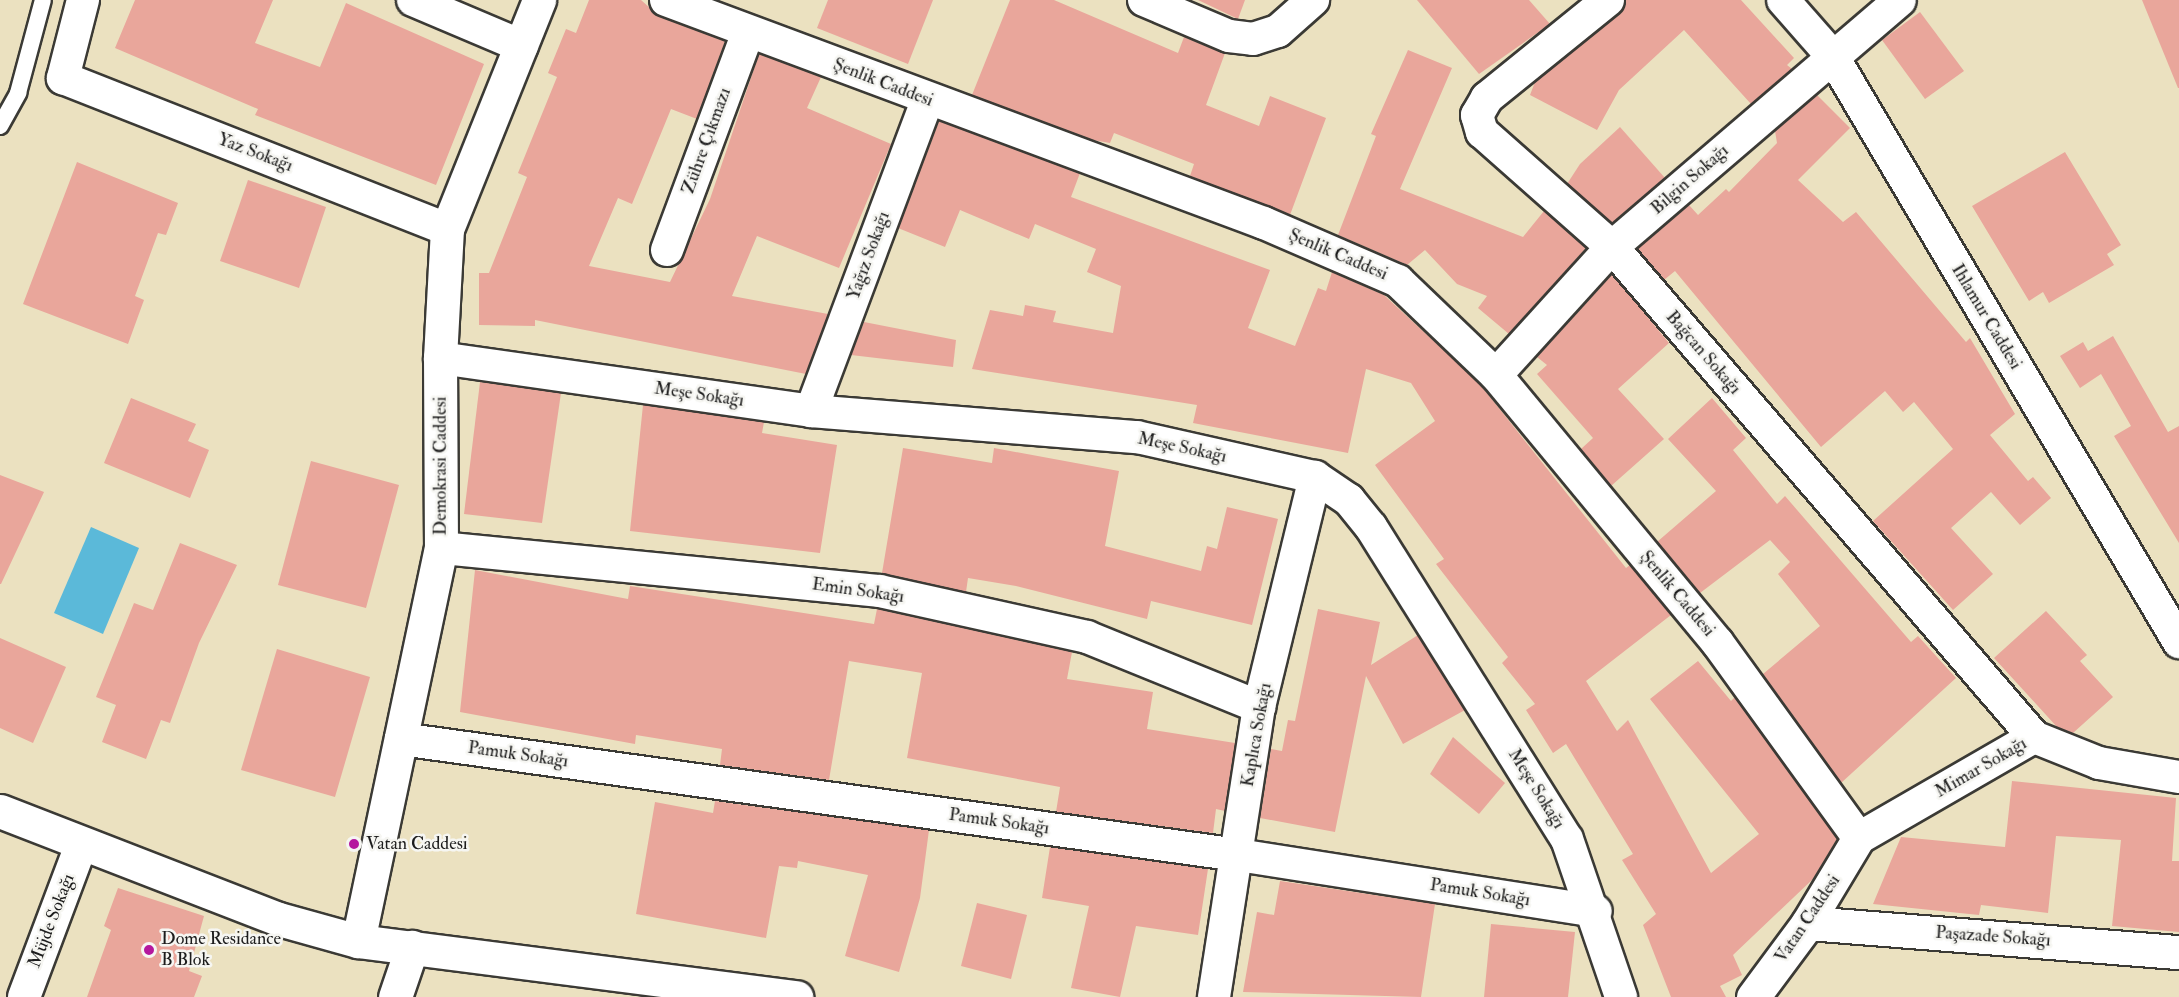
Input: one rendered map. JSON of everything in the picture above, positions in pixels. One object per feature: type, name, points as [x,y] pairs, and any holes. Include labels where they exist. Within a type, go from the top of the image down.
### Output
[{"type":"street","name":"Yaz Sokağı","points":[[83,0],[63,78],[447,229]]},
{"type":"street","points":[[413,0],[522,46]]},
{"type":"street","name":"Demokrasi Caddesi","points":[[358,941],[441,548],[440,358],[447,229],[539,0]]},
{"type":"street","name":"Şenlik Caddesi","points":[[666,0],[927,100],[1264,223],[1398,280],[1496,375],[1716,642],[1859,838]]},
{"type":"street","points":[[1144,0],[1229,36],[1253,39],[1278,32],[1313,0]]},
{"type":"street","name":"Bağcan Sokağı","points":[[1608,0],[1487,98],[1477,115],[1482,132],[1612,247],[2034,737]]},
{"type":"street","name":"Ihlamur Caddesi","points":[[1783,0],[1833,57],[2179,642]]},
{"type":"street","name":"Bilgin Sokağı","points":[[1496,375],[1612,247],[1900,0]]},
{"type":"street","name":"Zühre Çıkmazı","points":[[667,250],[748,32]]},
{"type":"street","name":"Yağız Sokağı","points":[[811,411],[927,100]]},
{"type":"street","name":"Meşe Sokağı","points":[[440,358],[811,411],[1137,437],[1315,477],[1349,500],[1371,527],[1567,839],[1596,911],[1621,997]]},
{"type":"street","name":"Kaplıca Sokağı","points":[[1214,997],[1238,855],[1259,707],[1315,477]]},
{"type":"street","name":"Emin Sokağı","points":[[441,548],[880,591],[1087,637],[1259,707]]},
{"type":"street","name":"Mimar Sokağı","points":[[1859,838],[2034,737],[2099,763],[2179,777]]},
{"type":"street","name":"Pamuk Sokağı","points":[[401,739],[1238,855],[1596,911]]},
{"type":"street","points":[[0,811],[81,845],[279,919],[358,941],[796,997]]},
{"type":"street","name":"Vatan Caddesi","points":[[1753,997],[1808,923],[1859,838]]},
{"type":"street","name":"Müjde Sokağı","points":[[24,997],[81,845]]},
{"type":"street","name":"Paşazade Sokağı","points":[[1808,923],[2179,952]]},
{"type":"street","points":[[395,997],[412,947]]},
{"type":"lane","points":[[0,126],[18,93],[43,0]]},
{"type":"water","points":[[91,527],[139,548],[103,634],[54,613]]},
{"type":"building","points":[[135,0],[273,0],[255,43],[320,67],[346,3],[484,64],[436,185],[255,115],[258,109],[115,48]]},
{"type":"building","points":[[589,0],[641,0],[660,17],[725,41],[697,119],[671,109],[632,204],[618,198],[589,266],[670,282],[710,199],[759,54],[821,77],[807,108],[891,144],[839,268],[757,236],[732,296],[828,314],[806,374],[535,320],[535,326],[479,325],[479,273],[489,273],[527,177],[518,173],[557,77],[548,73],[566,29],[576,33]]},
{"type":"building","points":[[828,0],[933,0],[908,64],[817,28]]},
{"type":"building","points":[[1010,0],[1054,0],[1178,53],[1184,37],[1225,53],[1206,105],[1259,126],[1270,96],[1326,118],[1290,215],[1190,176],[1194,164],[1114,133],[1110,143],[1093,140],[972,95]]},
{"type":"building","points":[[1198,0],[1245,0],[1238,19]]},
{"type":"building","points":[[1417,0],[1529,0],[1550,24],[1479,74]]},
{"type":"building","points":[[1626,0],[1741,0],[1794,58],[1787,65],[1792,69],[1751,104],[1684,30],[1619,90],[1597,130],[1530,95],[1535,82],[1619,14]]},
{"type":"building","points":[[2142,0],[2179,0],[2179,88],[2178,88]]},
{"type":"building","points":[[1920,12],[1964,71],[1925,99],[1882,40]]},
{"type":"building","points":[[1408,50],[1452,68],[1400,189],[1523,237],[1544,211],[1586,248],[1509,334],[1478,308],[1487,296],[1457,284],[1425,250],[1407,265],[1338,235],[1376,136],[1371,134]]},
{"type":"building","points":[[1817,95],[1850,128],[1798,180],[1843,222],[1856,212],[1966,342],[1970,338],[2015,414],[1990,435],[2028,481],[2033,477],[2051,498],[2020,525],[1991,492],[1951,528],[1993,574],[1953,610],[1873,521],[1953,449],[1914,402],[1903,412],[1885,391],[1821,447],[1675,271],[1664,280],[1637,249],[1689,205],[1698,215],[1726,189],[1729,192],[1777,143],[1775,131]]},
{"type":"building","points":[[939,121],[1080,173],[1071,197],[1270,270],[1248,328],[1295,346],[1318,288],[1326,291],[1332,272],[1384,295],[1479,383],[1626,568],[1630,565],[1671,615],[1586,681],[1617,731],[1628,720],[1711,873],[1759,834],[1650,699],[1698,661],[1731,701],[1735,697],[1837,839],[1813,879],[1733,955],[1742,975],[1720,986],[1726,997],[1671,997],[1643,925],[1656,914],[1622,860],[1633,854],[1566,744],[1553,753],[1526,710],[1535,704],[1502,663],[1508,657],[1436,564],[1444,559],[1375,465],[1435,421],[1411,383],[1366,369],[1348,453],[1193,423],[1197,405],[972,369],[990,310],[1023,316],[1025,305],[1056,311],[1053,322],[1113,333],[1121,286],[1087,272],[1096,249],[1035,224],[1029,239],[960,210],[945,247],[898,228]]},
{"type":"building","points":[[1620,127],[1665,178],[1612,223],[1567,184],[1580,164]]},
{"type":"building","points":[[2065,152],[2121,245],[2107,254],[2114,265],[2049,303],[2043,292],[2029,301],[1972,206]]},
{"type":"building","points":[[77,162],[178,203],[166,235],[158,233],[135,296],[144,300],[128,344],[23,304]]},
{"type":"building","points":[[248,180],[326,207],[299,288],[220,261]]},
{"type":"building","points":[[1612,274],[1669,343],[1618,389],[1664,439],[1611,486],[1581,449],[1593,438],[1537,374],[1547,365],[1537,357]]},
{"type":"building","points":[[864,322],[956,340],[953,367],[851,355]]},
{"type":"building","points":[[2113,336],[2168,432],[2179,426],[2179,543],[2114,436],[2131,426],[2101,374],[2080,388],[2060,356],[2083,342],[2088,351]]},
{"type":"building","points":[[480,382],[561,393],[542,523],[464,514]]},
{"type":"building","points":[[131,398],[196,424],[188,441],[209,450],[190,498],[104,463]]},
{"type":"building","points":[[1712,398],[1746,438],[1733,450],[1777,504],[1785,496],[1911,642],[1918,636],[1956,678],[1841,783],[1763,674],[1820,626],[1778,574],[1790,562],[1770,540],[1700,593],[1657,542],[1716,491],[1668,439]]},
{"type":"building","points":[[643,405],[764,422],[762,433],[837,445],[820,553],[630,531]]},
{"type":"building","points":[[903,448],[992,463],[994,448],[1119,471],[1105,546],[1201,571],[1207,546],[1217,549],[1227,507],[1278,519],[1252,625],[1151,601],[1147,619],[1016,586],[968,578],[966,592],[882,573]]},
{"type":"building","points":[[311,461],[399,485],[366,608],[278,585]]},
{"type":"building","points":[[0,475],[44,492],[1,584],[0,584]]},
{"type":"building","points":[[180,543],[237,565],[199,643],[170,723],[161,720],[146,759],[102,742],[116,705],[96,697],[134,603],[153,610]]},
{"type":"building","points":[[475,570],[628,599],[630,586],[874,624],[877,609],[1072,652],[1067,679],[1153,692],[1147,729],[1235,743],[1225,811],[1216,809],[1213,833],[1056,812],[1060,787],[907,758],[922,673],[849,661],[829,780],[720,765],[722,749],[636,735],[635,744],[460,712]]},
{"type":"building","points":[[1318,609],[1380,622],[1371,665],[1418,635],[1465,710],[1403,744],[1366,676],[1335,832],[1260,818],[1271,749],[1282,751],[1288,720],[1295,721]]},
{"type":"building","points":[[2046,611],[2087,655],[2080,661],[2113,697],[2073,733],[2057,727],[1994,658]]},
{"type":"building","points":[[0,638],[66,667],[33,743],[0,728]]},
{"type":"building","points":[[277,649],[370,677],[335,797],[241,770]]},
{"type":"building","points":[[1453,737],[1505,783],[1479,814],[1430,774]]},
{"type":"building","points":[[2012,781],[2176,798],[2172,861],[2179,861],[2179,932],[2112,926],[2121,840],[2056,836],[2048,913],[1981,905],[1979,915],[1873,904],[1901,837],[2005,847]]},
{"type":"building","points":[[715,801],[929,830],[920,898],[899,972],[845,956],[868,875],[798,861],[797,868],[779,866],[766,938],[636,914],[655,802],[713,813]]},
{"type":"building","points":[[1050,847],[1208,869],[1198,935],[1136,926],[1120,997],[1071,988],[1089,906],[1042,898]]},
{"type":"building","points":[[1280,881],[1435,904],[1421,997],[1243,992],[1257,912],[1274,915]]},
{"type":"building","name":"Dome Residance B Blok","points":[[118,888],[204,916],[189,971],[202,976],[194,997],[87,997],[111,930],[104,926]]},
{"type":"building","points":[[977,903],[1027,915],[1011,979],[961,966]]},
{"type":"building","points":[[1491,924],[1575,932],[1568,997],[1484,997]]},
{"type":"place","name":"Vatan Caddesi","points":[[354,844]]},
{"type":"place","name":"Dome Residance B Blok","points":[[149,950]]}]
